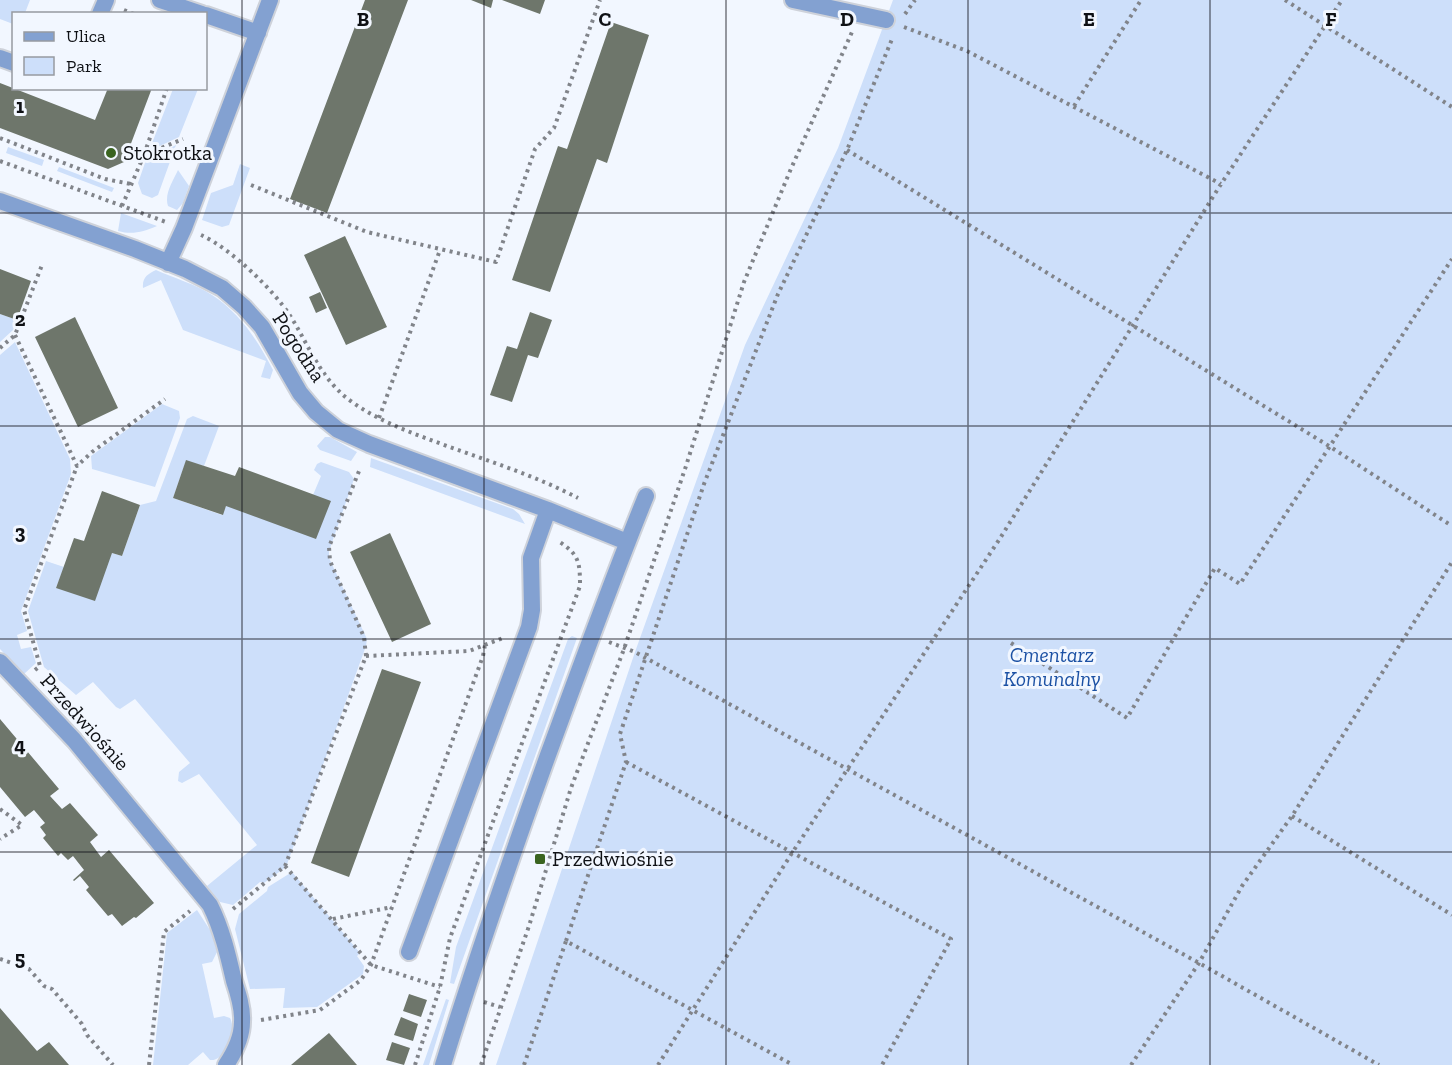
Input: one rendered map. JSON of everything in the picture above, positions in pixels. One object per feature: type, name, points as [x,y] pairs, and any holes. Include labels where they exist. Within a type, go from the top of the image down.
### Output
[{"type":"street","points":[[160,0],[197,12]]},
{"type":"street","points":[[168,262],[184,228],[270,0]]},
{"type":"street","points":[[793,0],[892,23]]},
{"type":"street","points":[[207,15],[258,33]]},
{"type":"street","name":"Pogodna","points":[[0,201],[168,262],[216,285],[244,307],[269,338],[300,393],[316,412],[338,430],[369,444],[548,510],[627,542]]},
{"type":"street","points":[[443,1065],[464,996],[527,814],[646,496]]},
{"type":"street","points":[[409,952],[529,627],[532,610],[531,558],[548,510]]},
{"type":"street","name":"Przedwiośnie","points":[[0,662],[74,740],[206,899],[218,921],[239,999],[243,1023],[236,1047],[226,1065]]},
{"type":"path","points":[[251,185],[367,232],[496,262],[535,149],[554,128],[600,0]]},
{"type":"path","points":[[1074,106],[1141,0]]},
{"type":"path","points":[[1286,0],[1452,107]]},
{"type":"path","points":[[658,1065],[847,768],[999,540],[1221,184],[1342,0]]},
{"type":"path","points":[[481,1065],[529,926],[571,788],[624,649],[686,466],[744,282],[790,171],[860,15]]},
{"type":"path","points":[[524,1065],[626,762],[620,734],[704,484],[774,305],[846,150],[892,23],[967,51],[1221,184]]},
{"type":"path","points":[[122,206],[144,155],[166,90]]},
{"type":"path","points":[[0,138],[105,179],[131,184]]},
{"type":"path","points":[[144,155],[183,139]]},
{"type":"path","points":[[846,150],[1133,324],[1452,526]]},
{"type":"path","points":[[378,418],[440,250]]},
{"type":"path","points":[[1011,643],[1127,718],[1215,568],[1240,584],[1452,259]]},
{"type":"path","points":[[0,348],[15,335],[42,265]]},
{"type":"path","points":[[15,335],[77,466]]},
{"type":"path","points":[[21,684],[40,666],[24,610],[77,466],[92,452],[165,399]]},
{"type":"path","points":[[218,921],[285,866],[366,656],[364,637],[330,561],[329,547],[358,471]]},
{"type":"path","points":[[415,1065],[440,987],[450,938],[580,586],[577,559],[572,549],[551,537],[538,533]]},
{"type":"path","points":[[1131,1065],[1199,963],[1242,886],[1292,816],[1452,562]]},
{"type":"path","points":[[366,656],[468,651],[503,639],[512,632]]},
{"type":"path","points":[[605,640],[646,658],[847,768],[1379,1065]]},
{"type":"path","points":[[243,1023],[320,1010],[361,980],[371,965],[483,656],[485,645]]},
{"type":"path","points":[[626,762],[951,939],[882,1065]]},
{"type":"path","points":[[0,809],[22,825],[0,839]]},
{"type":"path","points":[[1292,816],[1452,915]]},
{"type":"path","points":[[285,866],[371,965],[446,990]]},
{"type":"path","points":[[149,1065],[164,932],[206,899]]},
{"type":"path","points":[[332,920],[392,908]]},
{"type":"path","points":[[566,941],[793,1065]]},
{"type":"path","points":[[0,959],[29,969],[44,986],[52,989],[113,1065]]},
{"type":"path","points":[[477,1000],[500,1007]]},
{"type":"green space","points":[[0,0],[30,0],[25,12],[12,12],[12,24],[0,19]]},
{"type":"green space","name":"Cmentarz Komunalny","points":[[893,0],[1452,0],[1452,1065],[496,1065],[635,652],[745,345],[838,148]]},
{"type":"green space","points":[[173,90],[198,90],[179,137],[149,151]]},
{"type":"green space","points":[[176,145],[158,195],[152,198],[142,194],[138,183],[146,160]]},
{"type":"green space","points":[[8,147],[44,160],[42,166],[6,153]]},
{"type":"green space","points":[[240,164],[250,168],[229,225],[222,227],[202,220],[211,193],[233,185]]},
{"type":"green space","points":[[59,167],[114,188],[112,192],[57,171]]},
{"type":"green space","points":[[178,170],[189,186],[183,203],[177,210],[168,206],[167,197]]},
{"type":"green space","points":[[121,213],[157,226],[138,232],[118,231]]},
{"type":"green space","points":[[156,270],[192,284],[231,310],[247,328],[267,359],[273,370],[270,379],[261,377],[266,361],[183,330],[161,280],[143,288],[145,279]]},
{"type":"green space","points":[[0,314],[17,320],[13,330],[0,342]]},
{"type":"green space","points":[[15,342],[70,459],[71,474],[21,611],[27,631],[17,635],[21,649],[31,647],[36,663],[24,674],[0,649],[0,355]]},
{"type":"green space","points":[[162,404],[179,411],[180,418],[155,487],[92,469],[91,456]]},
{"type":"green space","points":[[193,416],[219,426],[204,466],[186,461],[173,498],[222,515],[226,506],[313,495],[321,476],[314,470],[321,462],[349,472],[354,479],[329,551],[329,558],[367,639],[366,646],[286,867],[264,883],[260,882],[233,905],[220,902],[207,886],[257,845],[199,774],[182,783],[178,781],[179,772],[190,763],[135,699],[120,709],[93,682],[76,695],[44,667],[28,611],[46,561],[64,567],[56,588],[112,553],[122,556],[140,505],[156,501],[187,419]]},
{"type":"green space","points":[[325,437],[330,437],[357,452],[351,461],[320,450],[317,446]]},
{"type":"green space","points":[[371,458],[513,509],[525,524],[370,467]]},
{"type":"green space","points":[[572,636],[577,638],[454,984],[450,983],[456,947],[568,639]]},
{"type":"green space","points":[[292,872],[360,953],[357,956],[364,966],[363,974],[317,1007],[283,1008],[285,988],[250,989],[235,929],[239,914],[267,891],[268,887]]},
{"type":"green space","points":[[197,910],[212,933],[217,952],[212,962],[202,964],[214,1018],[224,1016],[230,1018],[231,1037],[225,1051],[216,1059],[210,1060],[203,1052],[188,1065],[153,1065],[167,933]]},
{"type":"green space","points":[[446,999],[449,1000],[429,1065],[423,1065]]},
{"type":"building","points":[[365,0],[408,0],[327,213],[290,199]]},
{"type":"building","points":[[471,0],[493,0],[491,8]]},
{"type":"building","points":[[502,0],[545,0],[540,14]]},
{"type":"building","points":[[611,22],[649,35],[607,163],[597,159],[550,292],[512,280],[558,146],[567,149]]},
{"type":"building","points":[[0,83],[12,88],[12,90],[18,90],[95,120],[107,90],[151,90],[124,162],[108,169],[0,128]]},
{"type":"building","points":[[345,236],[387,327],[346,345],[304,255]]},
{"type":"building","points":[[0,269],[31,281],[17,320],[0,314]]},
{"type":"building","points":[[320,292],[327,308],[316,313],[309,297]]},
{"type":"building","points":[[530,312],[552,320],[538,358],[528,355],[512,402],[490,395],[507,346],[517,349]]},
{"type":"building","points":[[75,317],[118,408],[78,427],[35,337]]},
{"type":"building","points":[[186,460],[235,476],[239,467],[331,501],[316,539],[226,506],[223,515],[173,498]]},
{"type":"building","points":[[102,491],[140,505],[122,556],[112,553],[95,601],[56,588],[74,538],[84,541]]},
{"type":"building","points":[[390,533],[431,624],[392,642],[350,552]]},
{"type":"building","points":[[382,669],[421,682],[349,877],[311,863]]},
{"type":"building","points":[[0,719],[59,789],[50,796],[62,809],[70,803],[98,835],[90,842],[101,857],[109,850],[154,903],[136,918],[134,917],[122,926],[112,914],[108,916],[86,890],[89,887],[80,876],[73,880],[84,870],[73,856],[68,860],[61,853],[58,856],[43,838],[46,835],[40,827],[45,823],[34,810],[25,817],[0,787]]},
{"type":"building","points":[[409,994],[427,1000],[421,1017],[403,1011]]},
{"type":"building","points":[[0,1008],[37,1051],[49,1042],[69,1065],[0,1065]]},
{"type":"building","points":[[401,1017],[418,1024],[413,1041],[394,1035]]},
{"type":"building","points":[[329,1033],[357,1065],[291,1065],[304,1054]]},
{"type":"building","points":[[392,1042],[410,1048],[404,1065],[386,1060]]},
{"type":"place","name":"Stokrotka","points":[[111,153]]},
{"type":"place","name":"Przedwiośnie","points":[[540,859]]}]
